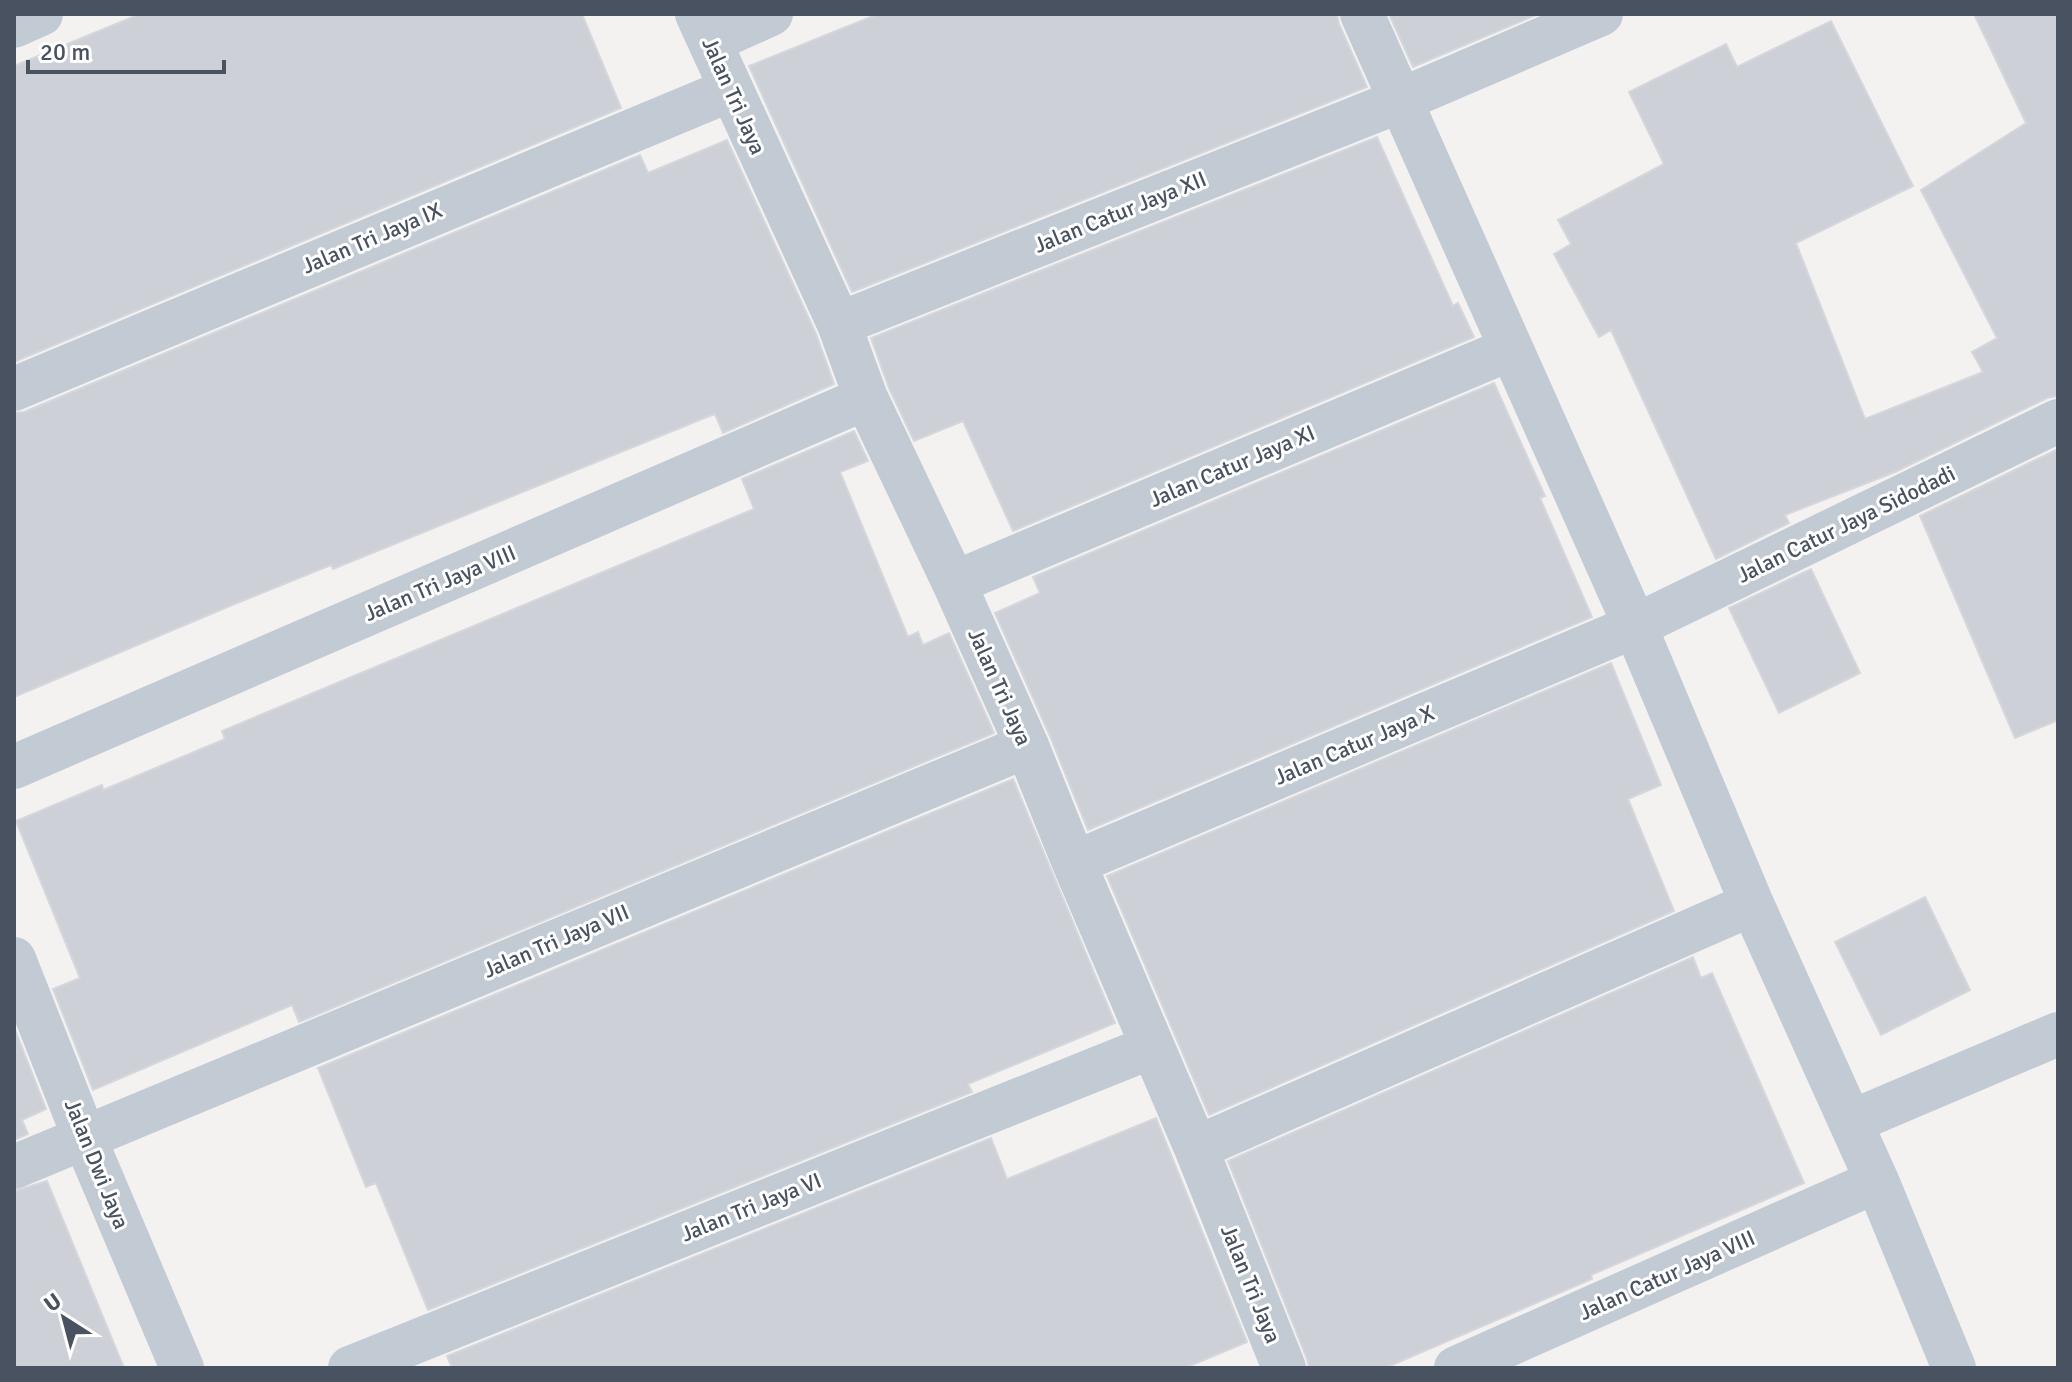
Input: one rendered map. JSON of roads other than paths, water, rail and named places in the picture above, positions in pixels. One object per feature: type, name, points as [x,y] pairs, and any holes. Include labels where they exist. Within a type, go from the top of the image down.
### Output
[{"type":"street","points":[[14,26],[41,14]]},
{"type":"street","points":[[704,28],[771,14]]},
{"type":"street","points":[[1362,14],[1635,626],[1752,904],[1877,1181],[1954,1368]]},
{"type":"street","name":"Jalan Catur Jaya XII","points":[[839,324],[1400,100],[1601,14]]},
{"type":"street","name":"Jalan Tri Jaya","points":[[704,28],[839,324],[866,398],[1027,746],[1196,1148],[1282,1367]]},
{"type":"street","name":"Jalan Tri Jaya IX","points":[[14,389],[730,90]]},
{"type":"street","name":"Jalan Catur Jaya XI","points":[[954,583],[1510,349]]},
{"type":"street","name":"Jalan Tri Jaya VIII","points":[[14,767],[866,398]]},
{"type":"street","name":"Jalan Catur Jaya Sidodadi","points":[[1635,626],[2058,421]]},
{"type":"street","name":"Jalan Catur Jaya X","points":[[1074,863],[1635,626]]},
{"type":"street","name":"Jalan Tri Jaya VII","points":[[14,1167],[1027,746]]},
{"type":"street","points":[[1196,1148],[1752,904]]},
{"type":"street","name":"Jalan Dwi Jaya","points":[[14,959],[85,1139],[182,1368]]},
{"type":"street","points":[[1851,1122],[2058,1034]]},
{"type":"street","name":"Jalan Tri Jaya VI","points":[[350,1368],[1151,1047]]},
{"type":"street","name":"Jalan Catur Jaya VIII","points":[[1456,1368],[1877,1181]]}]
